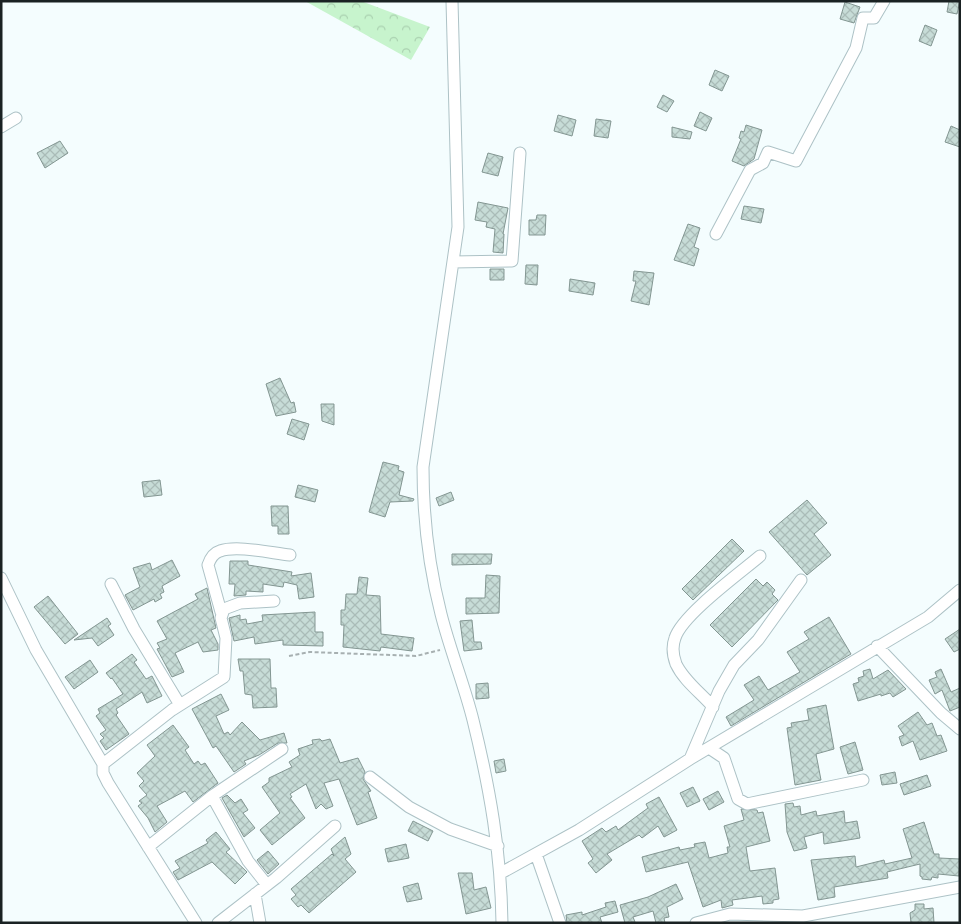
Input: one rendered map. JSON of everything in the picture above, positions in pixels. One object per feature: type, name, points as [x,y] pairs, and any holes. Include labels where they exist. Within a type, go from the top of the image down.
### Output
[{"type":"street","points":[[452,1],[458,228],[423,467],[427,538],[441,615],[451,644],[484,767],[498,846],[501,873],[502,923]]},
{"type":"street","points":[[716,234],[750,170],[763,163],[768,152],[796,161],[856,48],[863,18],[874,18],[884,1]]},
{"type":"street","points":[[1,127],[16,118]]},
{"type":"street","points":[[453,262],[512,261],[520,153]]},
{"type":"street","points":[[103,764],[180,705],[224,677],[226,638],[208,565],[211,557],[218,551],[233,549],[290,555]]},
{"type":"street","points":[[713,707],[701,692],[685,679],[676,663],[673,650],[675,637],[698,609],[760,556]]},
{"type":"street","points":[[1,578],[36,650],[103,764],[103,773],[108,783],[196,923]]},
{"type":"street","points":[[690,760],[719,691],[734,665],[758,640],[801,580]]},
{"type":"street","points":[[111,584],[134,630],[180,705]]},
{"type":"street","points":[[501,873],[579,830],[709,748],[928,617],[960,590]]},
{"type":"street","points":[[221,612],[240,603],[274,601]]},
{"type":"street","points":[[878,646],[941,713],[960,730]]},
{"type":"street","points":[[709,748],[724,758],[738,799],[747,804],[863,780]]},
{"type":"street","points":[[148,847],[212,796],[282,750]]},
{"type":"street","points":[[370,777],[417,811],[450,829],[498,846]]},
{"type":"street","points":[[212,796],[248,861],[267,884]]},
{"type":"street","points":[[218,923],[335,826]]},
{"type":"street","points":[[536,854],[560,923]]},
{"type":"street","points":[[696,923],[730,914],[802,916],[960,887]]},
{"type":"street","points":[[255,894],[260,923]]},
{"type":"path","points":[[289,656],[310,652],[416,656],[432,654],[451,644]]},
{"type":"green space","points":[[305,1],[361,1],[430,27],[411,60]]},
{"type":"building","points":[[949,1],[960,1],[957,14],[947,12]]},
{"type":"building","points":[[845,2],[860,7],[854,23],[840,19]]},
{"type":"building","points":[[925,25],[937,30],[931,46],[919,41]]},
{"type":"building","points":[[715,70],[729,76],[722,91],[709,85]]},
{"type":"building","points":[[663,95],[674,101],[667,112],[657,107]]},
{"type":"building","points":[[700,112],[712,118],[706,131],[694,126]]},
{"type":"building","points":[[558,115],[576,120],[572,136],[554,131]]},
{"type":"building","points":[[596,119],[611,121],[608,138],[594,136]]},
{"type":"building","points":[[746,125],[762,130],[754,159],[744,166],[732,161],[741,139],[739,138],[741,131],[744,132]]},
{"type":"building","points":[[951,126],[960,130],[960,147],[945,142]]},
{"type":"building","points":[[672,127],[692,132],[690,139],[672,137]]},
{"type":"building","points":[[60,141],[68,153],[45,168],[37,153]]},
{"type":"building","points":[[488,153],[503,157],[498,176],[482,172]]},
{"type":"building","points":[[478,202],[508,208],[503,234],[503,253],[493,252],[495,229],[486,227],[487,222],[475,220]]},
{"type":"building","points":[[744,206],[764,209],[761,223],[741,219]]},
{"type":"building","points":[[537,215],[546,215],[545,235],[529,235],[529,220],[536,220]]},
{"type":"building","points":[[688,224],[700,228],[694,247],[699,249],[694,266],[674,260]]},
{"type":"building","points":[[526,265],[538,265],[537,285],[525,284]]},
{"type":"building","points":[[490,269],[504,269],[504,280],[490,280]]},
{"type":"building","points":[[634,271],[654,273],[649,305],[631,301],[636,281],[633,281]]},
{"type":"building","points":[[570,279],[595,283],[593,295],[569,291]]},
{"type":"building","points":[[280,378],[291,403],[294,402],[296,412],[276,416],[266,384]]},
{"type":"building","points":[[321,404],[334,404],[334,425],[322,421]]},
{"type":"building","points":[[292,419],[309,424],[304,440],[287,434]]},
{"type":"building","points":[[383,462],[399,466],[398,470],[404,472],[399,495],[414,499],[413,501],[390,502],[385,517],[369,512]]},
{"type":"building","points":[[160,480],[162,495],[144,497],[142,482]]},
{"type":"building","points":[[298,485],[318,490],[315,502],[295,497]]},
{"type":"building","points":[[451,492],[454,500],[439,506],[436,498]]},
{"type":"building","points":[[807,500],[827,523],[814,534],[831,555],[807,575],[769,532]]},
{"type":"building","points":[[271,506],[288,506],[289,534],[278,534],[278,526],[272,526]]},
{"type":"building","points":[[732,539],[744,551],[693,600],[682,589]]},
{"type":"building","points":[[452,554],[492,554],[491,564],[452,565]]},
{"type":"building","points":[[172,560],[180,576],[162,586],[164,592],[160,594],[162,598],[155,602],[154,599],[133,610],[125,595],[140,587],[133,568],[150,563],[152,570]]},
{"type":"building","points":[[230,561],[248,561],[248,565],[292,572],[291,576],[311,573],[314,597],[299,599],[297,585],[284,582],[283,587],[263,584],[263,592],[246,591],[246,595],[234,596],[235,584],[229,584]]},
{"type":"building","points":[[486,575],[500,576],[499,613],[466,614],[466,598],[485,598]]},
{"type":"building","points":[[359,577],[368,578],[366,595],[380,596],[381,634],[414,638],[412,651],[381,647],[380,651],[343,647],[344,625],[341,625],[341,610],[345,610],[346,594],[357,594]]},
{"type":"building","points":[[756,579],[763,586],[767,582],[775,590],[772,594],[778,600],[732,647],[710,625]]},
{"type":"building","points":[[207,588],[216,628],[211,630],[218,644],[218,650],[203,652],[198,642],[175,653],[184,672],[172,677],[157,649],[160,648],[157,643],[167,639],[157,621],[198,599],[195,594]]},
{"type":"building","points":[[48,596],[78,634],[65,644],[34,607]]},
{"type":"building","points":[[315,612],[315,632],[323,632],[323,646],[283,645],[283,640],[255,644],[254,637],[234,641],[229,618],[240,615],[240,620],[246,619],[247,624],[263,621],[262,615]]},
{"type":"building","points":[[829,617],[851,654],[731,726],[726,717],[754,700],[744,685],[759,676],[768,690],[800,672],[787,652],[809,639],[804,632]]},
{"type":"building","points":[[107,618],[111,624],[108,626],[114,635],[98,646],[92,638],[74,640]]},
{"type":"building","points":[[472,620],[474,642],[481,642],[482,649],[464,651],[460,621]]},
{"type":"building","points":[[960,629],[960,649],[954,652],[945,639]]},
{"type":"building","points":[[132,654],[137,660],[134,662],[146,679],[152,676],[162,696],[147,703],[142,692],[116,709],[118,713],[116,715],[129,734],[106,750],[100,741],[104,738],[100,734],[106,730],[96,716],[100,713],[98,709],[123,694],[112,678],[106,673]]},
{"type":"building","points":[[238,659],[270,659],[271,688],[276,688],[277,707],[253,708],[252,695],[245,694],[243,671],[240,671]]},
{"type":"building","points":[[90,660],[98,672],[74,689],[65,677]]},
{"type":"building","points":[[870,669],[873,679],[888,670],[906,689],[893,697],[890,693],[881,696],[881,694],[858,701],[853,684],[859,682],[858,678],[864,676],[863,671]]},
{"type":"building","points":[[941,669],[951,692],[960,688],[960,707],[950,711],[942,690],[935,694],[929,680],[937,677],[935,672]]},
{"type":"building","points":[[488,683],[489,698],[476,699],[476,684]]},
{"type":"building","points":[[221,694],[229,710],[216,716],[224,734],[228,732],[230,735],[242,722],[260,740],[284,733],[287,743],[278,743],[259,755],[244,761],[246,764],[234,772],[216,746],[213,748],[192,709]]},
{"type":"building","points":[[826,705],[834,749],[816,754],[821,780],[795,785],[787,728],[792,727],[791,723],[809,720],[807,709]]},
{"type":"building","points":[[918,712],[927,725],[932,723],[937,736],[941,735],[947,751],[920,760],[913,741],[902,746],[899,737],[904,735],[898,726]]},
{"type":"building","points":[[173,725],[189,747],[185,750],[194,764],[198,761],[201,765],[205,763],[218,783],[193,802],[185,791],[157,806],[167,822],[155,832],[148,818],[138,806],[142,803],[139,801],[147,795],[139,786],[144,781],[137,773],[155,756],[147,745]]},
{"type":"building","points":[[320,739],[322,741],[330,739],[340,763],[358,758],[365,772],[363,779],[371,791],[368,792],[377,818],[357,825],[339,779],[324,783],[333,806],[326,809],[321,804],[316,809],[306,784],[290,794],[292,797],[290,798],[305,818],[272,845],[260,830],[280,813],[262,787],[269,782],[269,778],[292,767],[289,762],[300,755],[298,749],[313,744],[312,740]]},
{"type":"building","points":[[855,742],[863,770],[848,774],[840,747]]},
{"type":"building","points":[[504,759],[506,771],[496,773],[494,761]]},
{"type":"building","points":[[895,772],[897,783],[882,785],[880,775]]},
{"type":"building","points":[[927,775],[931,786],[904,795],[900,784]]},
{"type":"building","points":[[693,787],[700,801],[687,807],[680,793]]},
{"type":"building","points":[[718,791],[724,802],[709,810],[703,799]]},
{"type":"building","points":[[227,795],[235,803],[241,799],[248,810],[243,813],[255,828],[244,837],[222,798]]},
{"type":"building","points":[[659,797],[677,830],[664,837],[658,826],[642,838],[639,835],[607,854],[612,860],[596,873],[588,863],[593,859],[582,841],[602,828],[606,832],[616,826],[618,830],[648,808],[646,804]]},
{"type":"building","points":[[793,803],[794,807],[800,806],[801,815],[816,811],[817,816],[844,811],[845,823],[857,821],[860,838],[824,844],[823,832],[804,837],[807,848],[794,851],[787,832],[785,804]]},
{"type":"building","points":[[741,809],[757,810],[758,813],[763,812],[770,841],[746,847],[750,871],[775,868],[779,899],[773,900],[773,903],[763,904],[762,896],[732,900],[733,905],[722,908],[721,900],[703,907],[688,862],[646,872],[642,857],[679,847],[680,850],[695,847],[694,844],[705,842],[709,858],[728,853],[727,847],[730,847],[724,826],[744,820]]},
{"type":"building","points":[[413,821],[433,831],[428,841],[408,831]]},
{"type":"building","points":[[924,822],[934,854],[939,854],[939,858],[960,859],[959,876],[938,874],[938,878],[932,877],[931,880],[922,879],[920,876],[920,864],[887,872],[888,878],[834,887],[835,897],[818,900],[811,860],[855,856],[856,867],[884,860],[885,864],[912,858],[903,829]]},
{"type":"building","points":[[216,832],[230,849],[226,852],[247,872],[235,884],[212,862],[178,880],[173,872],[180,868],[175,861],[208,843],[206,840]]},
{"type":"building","points":[[345,837],[351,854],[345,859],[356,872],[309,913],[301,905],[298,907],[291,899],[296,895],[291,889],[332,854],[334,856],[331,849]]},
{"type":"building","points":[[406,844],[409,858],[388,862],[385,849]]},
{"type":"building","points":[[268,851],[279,864],[268,874],[257,860]]},
{"type":"building","points":[[458,873],[472,873],[474,890],[486,887],[491,908],[466,914]]},
{"type":"building","points":[[418,883],[422,899],[407,902],[403,887]]},
{"type":"building","points":[[676,884],[683,899],[667,907],[669,917],[664,918],[665,923],[656,923],[653,911],[633,917],[635,922],[625,923],[620,905],[648,897]]},
{"type":"building","points":[[615,901],[618,912],[600,917],[602,923],[567,923],[566,915],[582,912],[582,915],[606,907],[605,903]]},
{"type":"building","points":[[915,904],[924,904],[924,909],[933,908],[934,923],[911,923],[910,913],[915,910]]}]
